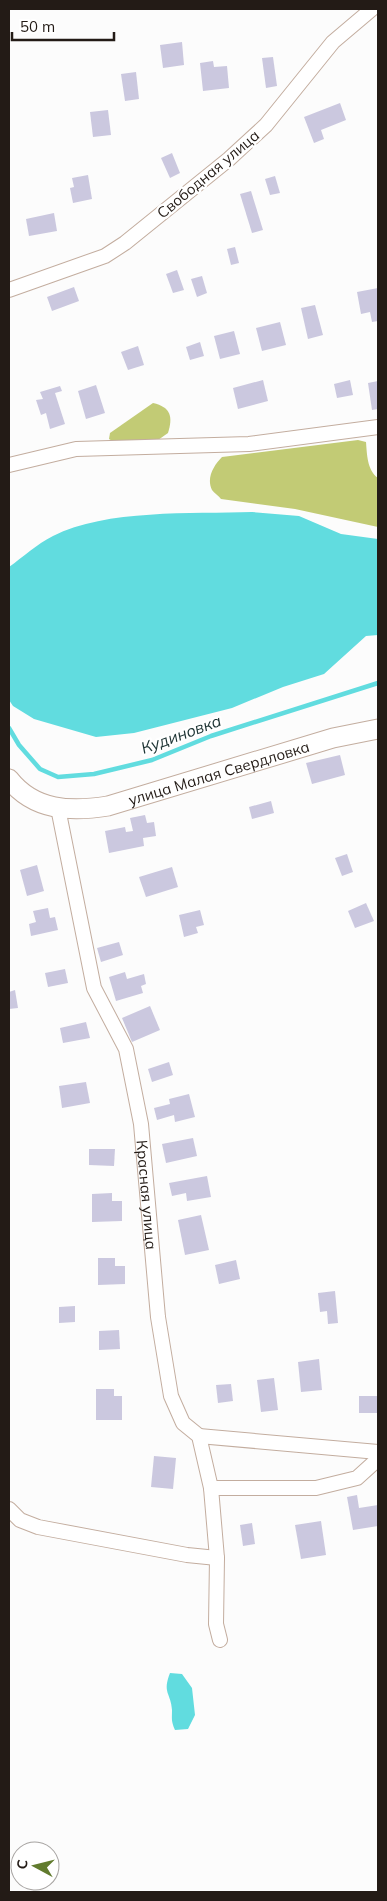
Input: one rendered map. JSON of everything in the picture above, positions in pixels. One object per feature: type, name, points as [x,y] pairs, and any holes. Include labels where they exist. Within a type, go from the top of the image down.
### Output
[{"type":"main road","name":"улица Малая Свердловка","points":[[58,808],[83,810],[108,806],[333,738],[378,728]]},
{"type":"main road","points":[[9,779],[26,796],[43,805],[58,808]]},
{"type":"street","name":"Свободная улица","points":[[9,290],[105,256],[125,244],[229,159],[266,125],[334,42],[372,9]]},
{"type":"street","points":[[9,466],[76,449],[249,444],[378,427]]},
{"type":"street","name":"Красная улица","points":[[58,808],[94,988],[126,1049],[141,1124],[158,1317],[171,1396],[183,1423],[199,1436]]},
{"type":"street","points":[[220,1640],[216,1624],[217,1558],[211,1488],[199,1436],[378,1452]]},
{"type":"street","points":[[211,1488],[316,1488],[357,1478],[378,1459]]},
{"type":"street","points":[[9,1509],[20,1520],[38,1527],[187,1555],[217,1558]]},
{"type":"green space","points":[[153,403],[164,407],[169,414],[168,433],[158,440],[114,442],[109,439],[110,433]]},
{"type":"green space","points":[[358,440],[366,442],[370,466],[374,475],[378,478],[378,527],[295,509],[221,499],[210,485],[210,476],[222,457]]},
{"type":"water","points":[[252,512],[299,516],[341,534],[378,539],[378,635],[366,636],[324,674],[283,687],[232,708],[134,733],[96,737],[34,719],[13,706],[9,700],[9,567],[53,536],[74,527],[98,521],[177,513]]},
{"type":"water","points":[[170,1673],[182,1674],[192,1688],[195,1715],[188,1729],[175,1730],[173,1724],[167,1689]]},
{"type":"building","points":[[182,42],[184,65],[163,68],[160,45]]},
{"type":"building","points":[[273,57],[277,86],[266,88],[262,58]]},
{"type":"building","points":[[213,61],[214,67],[227,66],[229,88],[203,91],[200,63]]},
{"type":"building","points":[[136,72],[139,99],[125,101],[121,74]]},
{"type":"building","points":[[340,103],[346,120],[321,130],[324,139],[314,143],[304,117]]},
{"type":"building","points":[[108,110],[111,135],[93,137],[90,112]]},
{"type":"building","points":[[172,153],[180,173],[170,178],[161,158]]},
{"type":"building","points":[[88,175],[92,199],[73,203],[70,188],[74,187],[72,178]]},
{"type":"building","points":[[275,176],[280,193],[270,195],[265,179]]},
{"type":"building","points":[[251,191],[263,230],[252,233],[240,194]]},
{"type":"building","points":[[54,213],[57,231],[29,236],[26,219]]},
{"type":"building","points":[[235,247],[239,263],[231,265],[227,249]]},
{"type":"building","points":[[177,270],[184,290],[173,293],[166,274]]},
{"type":"building","points":[[202,276],[207,293],[197,297],[191,279]]},
{"type":"building","points":[[74,287],[79,301],[52,311],[47,297]]},
{"type":"building","points":[[378,288],[378,321],[372,322],[370,312],[361,314],[357,292]]},
{"type":"building","points":[[315,305],[323,335],[308,339],[301,308]]},
{"type":"building","points":[[280,322],[286,345],[262,351],[256,328]]},
{"type":"building","points":[[234,331],[240,354],[220,359],[214,336]]},
{"type":"building","points":[[200,342],[204,356],[190,360],[186,347]]},
{"type":"building","points":[[138,346],[144,365],[128,370],[121,352]]},
{"type":"building","points":[[263,380],[268,401],[238,409],[233,388]]},
{"type":"building","points":[[350,380],[353,395],[337,398],[334,384]]},
{"type":"building","points":[[378,381],[378,409],[372,410],[368,383]]},
{"type":"building","points":[[96,385],[105,413],[86,419],[78,391]]},
{"type":"building","points":[[60,386],[62,391],[55,393],[65,424],[50,429],[46,413],[41,415],[36,400],[43,399],[40,392]]},
{"type":"building","points":[[340,755],[345,775],[312,784],[306,763]]},
{"type":"building","points":[[271,801],[274,813],[252,819],[249,807]]},
{"type":"building","points":[[145,815],[147,823],[154,822],[156,836],[143,838],[144,846],[109,853],[105,831],[125,827],[126,832],[133,831],[130,818]]},
{"type":"building","points":[[347,854],[353,872],[342,876],[335,858]]},
{"type":"building","points":[[37,865],[44,891],[27,896],[20,870]]},
{"type":"building","points":[[172,867],[178,887],[146,897],[139,877]]},
{"type":"building","points":[[366,903],[374,921],[355,928],[348,911]]},
{"type":"building","points":[[48,908],[50,918],[55,917],[58,930],[31,936],[29,924],[36,922],[33,911]]},
{"type":"building","points":[[200,910],[204,925],[196,927],[198,933],[184,937],[179,915]]},
{"type":"building","points":[[119,942],[123,955],[101,962],[97,948]]},
{"type":"building","points":[[65,969],[68,983],[48,987],[45,973]]},
{"type":"building","points":[[125,972],[127,979],[144,974],[146,984],[141,986],[143,993],[116,1001],[109,977]]},
{"type":"building","points":[[15,990],[18,1008],[9,1009],[9,992]]},
{"type":"building","points":[[150,1006],[160,1030],[132,1042],[122,1018]]},
{"type":"building","points":[[86,1022],[90,1038],[63,1043],[60,1028]]},
{"type":"building","points":[[169,1062],[173,1075],[152,1082],[148,1069]]},
{"type":"building","points":[[86,1082],[90,1103],[62,1108],[59,1086]]},
{"type":"building","points":[[189,1094],[195,1117],[175,1122],[174,1115],[157,1120],[154,1108],[170,1104],[169,1099]]},
{"type":"building","points":[[193,1138],[197,1156],[166,1163],[162,1144]]},
{"type":"building","points":[[89,1149],[115,1149],[114,1166],[89,1165]]},
{"type":"building","points":[[207,1176],[211,1197],[187,1201],[186,1193],[172,1196],[169,1183]]},
{"type":"building","points":[[112,1193],[112,1201],[122,1201],[122,1221],[92,1222],[92,1194]]},
{"type":"building","points":[[201,1215],[209,1250],[185,1255],[178,1220]]},
{"type":"building","points":[[98,1258],[115,1258],[115,1266],[125,1266],[125,1284],[98,1285]]},
{"type":"building","points":[[236,1260],[240,1279],[219,1284],[215,1265]]},
{"type":"building","points":[[335,1291],[338,1323],[328,1324],[327,1311],[320,1312],[318,1293]]},
{"type":"building","points":[[75,1306],[75,1322],[59,1323],[59,1307]]},
{"type":"building","points":[[119,1330],[120,1349],[99,1350],[99,1331]]},
{"type":"building","points":[[319,1359],[322,1390],[301,1392],[298,1362]]},
{"type":"building","points":[[274,1378],[278,1410],[261,1412],[257,1380]]},
{"type":"building","points":[[231,1384],[233,1401],[218,1403],[216,1385]]},
{"type":"building","points":[[96,1389],[114,1389],[114,1396],[122,1396],[122,1420],[96,1420]]},
{"type":"building","points":[[359,1396],[378,1396],[378,1413],[359,1413]]},
{"type":"building","points":[[154,1456],[176,1458],[173,1489],[151,1487]]},
{"type":"building","points":[[357,1495],[359,1508],[378,1505],[378,1526],[353,1530],[347,1497]]},
{"type":"building","points":[[321,1521],[326,1555],[301,1559],[295,1525]]},
{"type":"building","points":[[252,1523],[255,1544],[243,1546],[240,1525]]},
{"type":"waterway","name":"Кудиновка","points":[[9,728],[19,745],[40,769],[58,777],[94,774],[152,760],[211,736],[378,683]]}]
